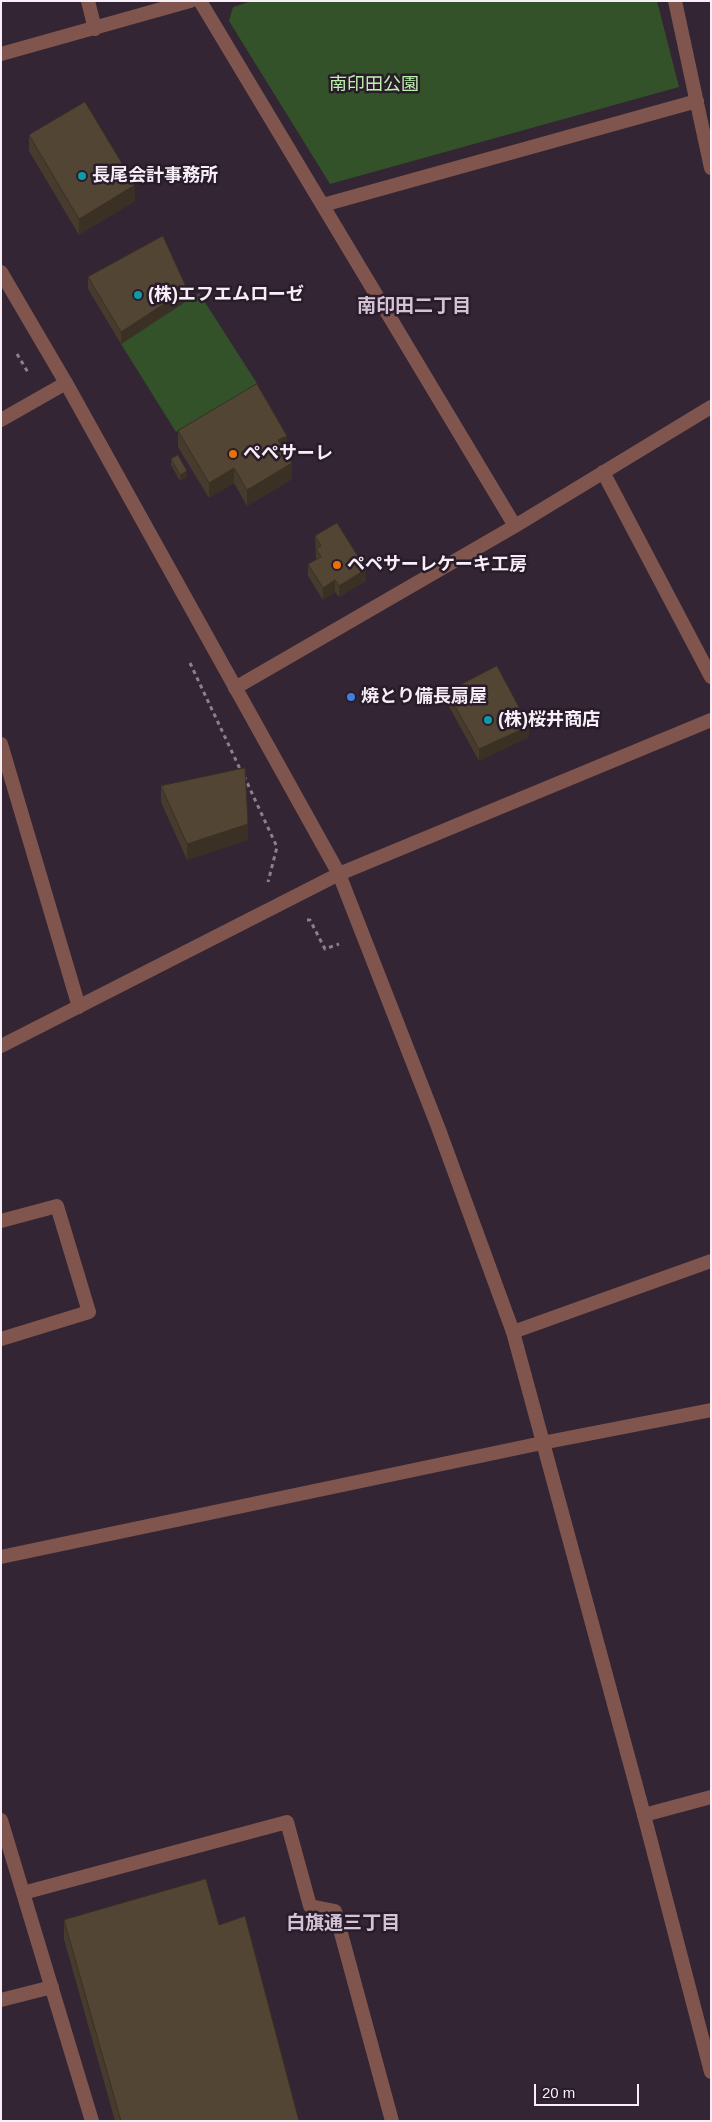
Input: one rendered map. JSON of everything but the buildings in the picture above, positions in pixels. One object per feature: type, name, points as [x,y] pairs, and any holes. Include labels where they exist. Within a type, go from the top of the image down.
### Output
[{"type":"street","points":[[88,1],[95,29]]},
{"type":"street","points":[[1,54],[190,1]]},
{"type":"street","points":[[200,1],[515,526]]},
{"type":"street","points":[[675,1],[711,168]]},
{"type":"street","points":[[324,205],[697,101]]},
{"type":"street","points":[[1,272],[66,383],[339,874],[438,1127],[513,1332],[644,1815],[711,2072]]},
{"type":"street","points":[[1,420],[66,383]]},
{"type":"street","points":[[235,688],[515,526],[711,407]]},
{"type":"street","points":[[603,472],[711,677]]},
{"type":"street","points":[[1,1046],[339,874],[711,720]]},
{"type":"street","points":[[1,744],[79,1007]]},
{"type":"street","points":[[1,1221],[57,1206],[89,1312],[1,1339]]},
{"type":"street","points":[[513,1332],[711,1261]]},
{"type":"street","points":[[1,1557],[542,1443],[711,1410]]},
{"type":"street","points":[[644,1815],[711,1797]]},
{"type":"street","points":[[1,1820],[92,2121]]},
{"type":"street","points":[[23,1894],[287,1822],[310,1906],[335,1911],[392,2121]]},
{"type":"street","points":[[1,2000],[52,1987]]},
{"type":"path","points":[[15,351],[42,397]]},
{"type":"path","points":[[188,658],[277,846],[268,882],[287,919],[310,920],[325,949],[363,936]]},
{"type":"green space","name":"南印田公園","points":[[252,1],[657,1],[679,87],[330,184],[229,21],[233,7]]},
{"type":"green space","points":[[199,293],[258,385],[176,432],[121,344]]},
{"type":"place","name":"長尾会計事務所","points":[[82,176]]},
{"type":"place","name":"(株)エフエムローゼ","points":[[138,295]]},
{"type":"place","name":"ぺぺサーレ","points":[[233,454]]},
{"type":"place","name":"ペペサーレケーキ工房","points":[[337,565]]},
{"type":"place","name":"焼とり備長扇屋","points":[[351,697]]},
{"type":"place","name":"(株)桜井商店","points":[[488,720]]},
{"type":"district","name":"南印田二丁目","points":[[414,307]]},
{"type":"district","name":"白旗通三丁目","points":[[343,1924]]}]
